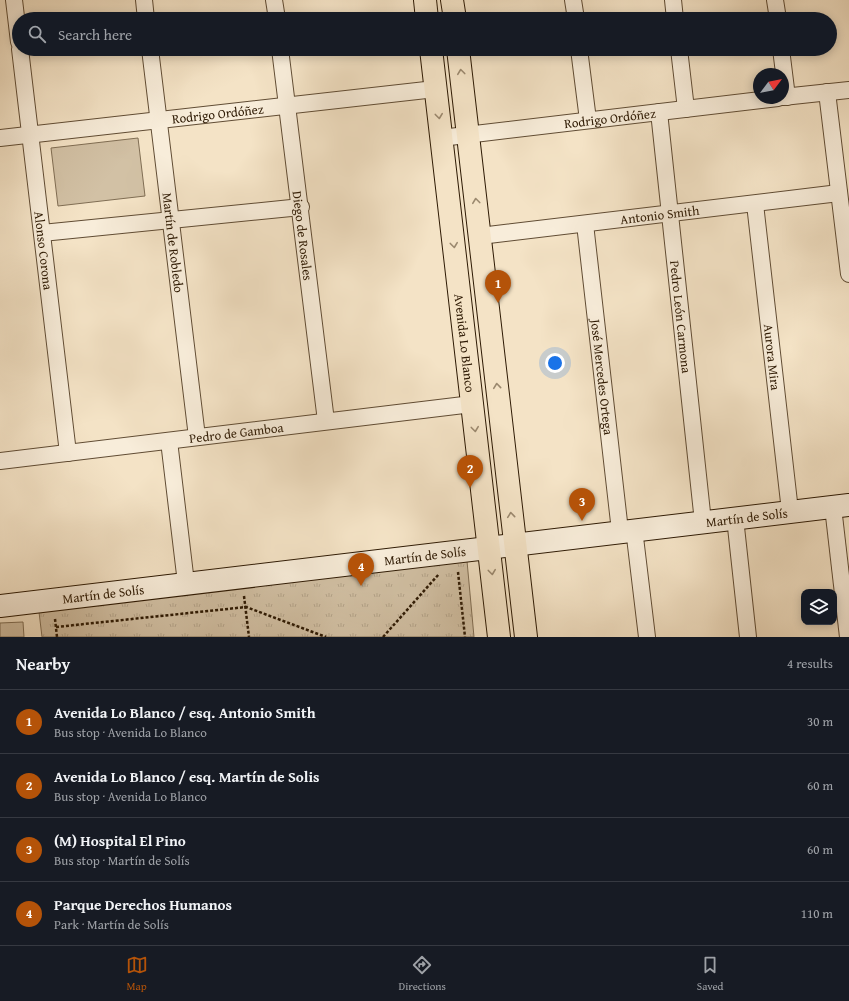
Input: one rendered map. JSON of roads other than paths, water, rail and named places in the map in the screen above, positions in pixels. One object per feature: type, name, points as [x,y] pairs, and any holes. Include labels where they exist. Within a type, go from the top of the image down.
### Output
[{"type":"main road","points":[[425,0],[426,12]]},
{"type":"main road","points":[[452,0],[453,12]]},
{"type":"main road","name":"Avenida Lo Blanco","points":[[432,56],[499,637]]},
{"type":"main road","name":"Avenida Lo Blanco","points":[[459,56],[526,637]]},
{"type":"street","points":[[14,0],[15,12]]},
{"type":"street","points":[[144,0],[145,12]]},
{"type":"street","points":[[274,0],[275,12]]},
{"type":"street","points":[[573,0],[575,12]]},
{"type":"street","points":[[673,0],[674,12]]},
{"type":"street","points":[[775,0],[777,12]]},
{"type":"street","name":"Alonso Corona","points":[[21,56],[68,453]]},
{"type":"street","name":"Martín de Robledo","points":[[151,56],[197,437]]},
{"type":"street","name":"Diego de Rosales","points":[[281,56],[326,421]]},
{"type":"street","points":[[580,56],[588,120]]},
{"type":"street","points":[[680,56],[686,109]]},
{"type":"street","points":[[781,56],[781,68]]},
{"type":"street","name":"Rodrigo Ordóñez","points":[[0,138],[435,89]]},
{"type":"street","name":"Rodrigo Ordóñez","points":[[789,96],[849,90]]},
{"type":"street","points":[[827,92],[849,274]]},
{"type":"street","name":"Rodrigo Ordóñez","points":[[441,138],[753,101]]},
{"type":"street","name":"Pedro León Carmona","points":[[659,112],[703,522]]},
{"type":"street","name":"Antonio Smith","points":[[480,236],[839,193]]},
{"type":"street","name":"Aurora Mira","points":[[754,204],[790,511]]},
{"type":"street","points":[[42,233],[300,207]]},
{"type":"street","name":"José Mercedes Ortega","points":[[585,224],[627,530],[647,637]]},
{"type":"street","name":"Pedro de Gamboa","points":[[0,461],[472,404]]},
{"type":"street","points":[[169,440],[186,583]]},
{"type":"street","points":[[841,506],[848,637]]},
{"type":"street","name":"Martín de Solís","points":[[0,606],[515,543],[841,506]]},
{"type":"street","points":[[735,518],[748,637]]},
{"type":"place","name":"Avenida Lo Blanco / esq. Antonio Smith","points":[[498,303]]},
{"type":"place","name":"Avenida Lo Blanco / esq. Martín de Solis","points":[[470,488]]},
{"type":"place","name":"(M) Hospital El Pino","points":[[582,521]]},
{"type":"place","name":"Parque Derechos Humanos","points":[[361,586]]}]
